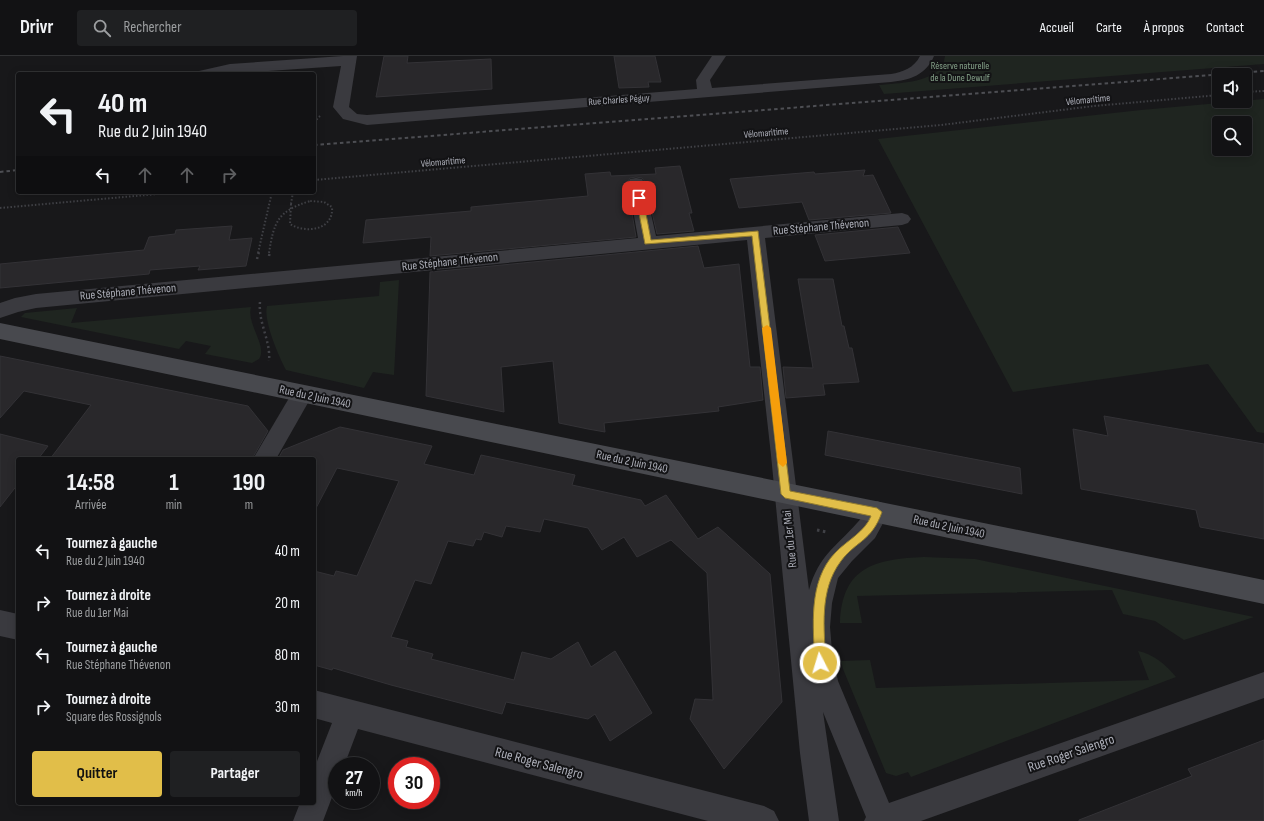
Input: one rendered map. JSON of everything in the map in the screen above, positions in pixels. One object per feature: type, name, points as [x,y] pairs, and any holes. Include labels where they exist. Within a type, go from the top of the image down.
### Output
[{"type":"main road","name":"Rue du 2 Juin 1940","points":[[0,331],[1264,592]]},
{"type":"street","points":[[706,93],[703,80],[719,56]]},
{"type":"street","points":[[213,72],[230,68],[349,59]]},
{"type":"street","name":"Rue Charles Péguy","points":[[349,59],[344,83],[341,105],[342,110],[352,117],[367,120],[898,77],[912,72],[924,61]]},
{"type":"street","points":[[636,183],[648,243]]},
{"type":"street","name":"Rue Stéphane Thévenon","points":[[0,311],[15,305],[36,301],[902,219]]},
{"type":"street","name":"Rue du 1er Mai","points":[[755,233],[814,753],[824,821]]},
{"type":"street","points":[[265,457],[302,394]]},
{"type":"street","points":[[877,512],[873,524],[837,557],[827,573],[819,604],[818,628],[819,657],[826,683],[880,821]]},
{"type":"street","points":[[0,623],[16,627]]},
{"type":"street","name":"Rue Roger Salengro","points":[[880,821],[1264,685]]},
{"type":"street","name":"Rue Roger Salengro","points":[[316,704],[764,821]]},
{"type":"street","points":[[316,800],[350,713]]},
{"type":"street","points":[[308,821],[314,805]]},
{"type":"path","points":[[1252,91],[1264,90]]},
{"type":"path","name":"Vélomaritime","points":[[316,180],[957,123],[1094,106],[1212,95]]},
{"type":"path","points":[[0,208],[158,194]]},
{"type":"path","points":[[264,280],[255,266],[272,194]]},
{"type":"path","points":[[255,384],[270,358],[258,315],[274,225],[285,210],[291,208],[310,201],[324,202],[332,207],[333,215],[325,225],[313,229],[304,230],[293,227],[290,224],[289,219],[291,208],[293,194]]},
{"type":"green space","name":"Réserve naturelle de la Dune Dewulf","points":[[945,56],[1264,56],[1264,64],[884,94],[879,85],[904,83],[922,79],[937,72],[943,66]]},
{"type":"green space","points":[[1264,99],[1264,433],[1257,432],[1208,364],[1013,392],[878,139],[1212,104],[1212,108],[1252,108],[1252,100]]},
{"type":"green space","points":[[399,280],[394,375],[373,372],[364,388],[286,370],[269,329],[266,312],[267,306],[379,296],[380,282]]},
{"type":"green space","points":[[251,307],[251,320],[261,348],[259,359],[252,363],[205,354],[211,346],[186,341],[179,349],[21,317],[25,313],[77,308],[71,323]]},
{"type":"green space","points":[[924,557],[975,559],[1254,617],[1184,640],[1155,621],[1123,614],[1112,590],[857,596],[862,623],[840,623],[842,604],[847,589],[855,578],[865,569],[891,560]]},
{"type":"green space","points":[[1138,651],[1144,652],[1159,661],[1176,677],[911,777],[908,772],[896,776],[886,773],[841,661],[870,660],[876,688],[1149,680]]},
{"type":"building","points":[[384,56],[408,56],[407,63],[491,59],[492,89],[376,97]]},
{"type":"building","points":[[614,56],[655,56],[661,82],[648,82],[649,87],[619,88]]},
{"type":"building","points":[[680,166],[692,213],[689,213],[694,231],[657,234],[645,182],[642,178],[636,177],[630,178],[627,183],[636,237],[430,256],[431,237],[363,243],[366,220],[471,211],[471,207],[588,196],[585,174],[610,172],[611,176],[656,174],[655,168]]},
{"type":"building","points":[[865,170],[863,176],[873,175],[891,213],[809,220],[802,202],[739,208],[730,179],[814,172],[815,174]]},
{"type":"building","points":[[232,226],[229,240],[252,238],[246,266],[198,270],[200,266],[150,270],[149,274],[0,288],[0,264],[144,250],[149,237],[175,234],[176,230]]},
{"type":"building","points":[[898,227],[910,253],[825,261],[815,235]]},
{"type":"building","points":[[698,246],[704,268],[739,264],[750,367],[760,367],[763,400],[718,407],[719,411],[604,423],[605,432],[588,429],[559,423],[553,361],[501,367],[504,412],[426,396],[430,272]]},
{"type":"building","points":[[798,279],[833,279],[842,326],[844,326],[849,348],[852,348],[859,382],[823,384],[825,395],[786,398],[783,367],[813,368]]},
{"type":"building","points":[[0,356],[248,406],[268,431],[253,457],[52,457],[91,405],[24,391],[0,418]]},
{"type":"building","points":[[1104,416],[1264,444],[1264,539],[1200,527],[1196,510],[1081,489],[1073,429],[1108,436]]},
{"type":"building","points":[[340,427],[432,446],[424,464],[474,475],[481,455],[575,475],[572,485],[641,500],[645,506],[666,495],[698,539],[718,527],[770,574],[782,702],[724,769],[690,719],[695,699],[713,700],[707,573],[671,540],[637,557],[624,537],[602,550],[588,528],[544,519],[540,532],[506,526],[502,537],[484,532],[481,540],[476,539],[473,546],[448,541],[431,584],[415,580],[391,637],[408,641],[406,647],[433,654],[431,659],[514,680],[522,652],[551,659],[578,642],[591,667],[615,651],[652,713],[610,741],[595,714],[588,719],[506,702],[502,714],[333,668],[332,670],[316,666],[316,572],[334,576],[336,571],[357,576],[399,481],[337,468],[316,508],[316,457],[279,457],[283,450]]},
{"type":"building","points":[[828,431],[1020,468],[1022,494],[825,455]]},
{"type":"building","points":[[0,434],[48,446],[40,457],[16,457],[16,487],[0,507]]},
{"type":"building","points":[[1264,740],[1264,821],[1079,821],[1192,776],[1188,769]]},
{"type":"railway","points":[[316,145],[1264,71]]},
{"type":"railway","points":[[0,172],[16,170]]},
{"type":"slow traffic","points":[[767,328],[783,463]]},
{"type":"route","points":[[639,198],[648,243],[755,233],[782,455],[785,494],[877,512],[873,524],[837,557],[827,573],[819,604],[818,615],[820,663]]}]
